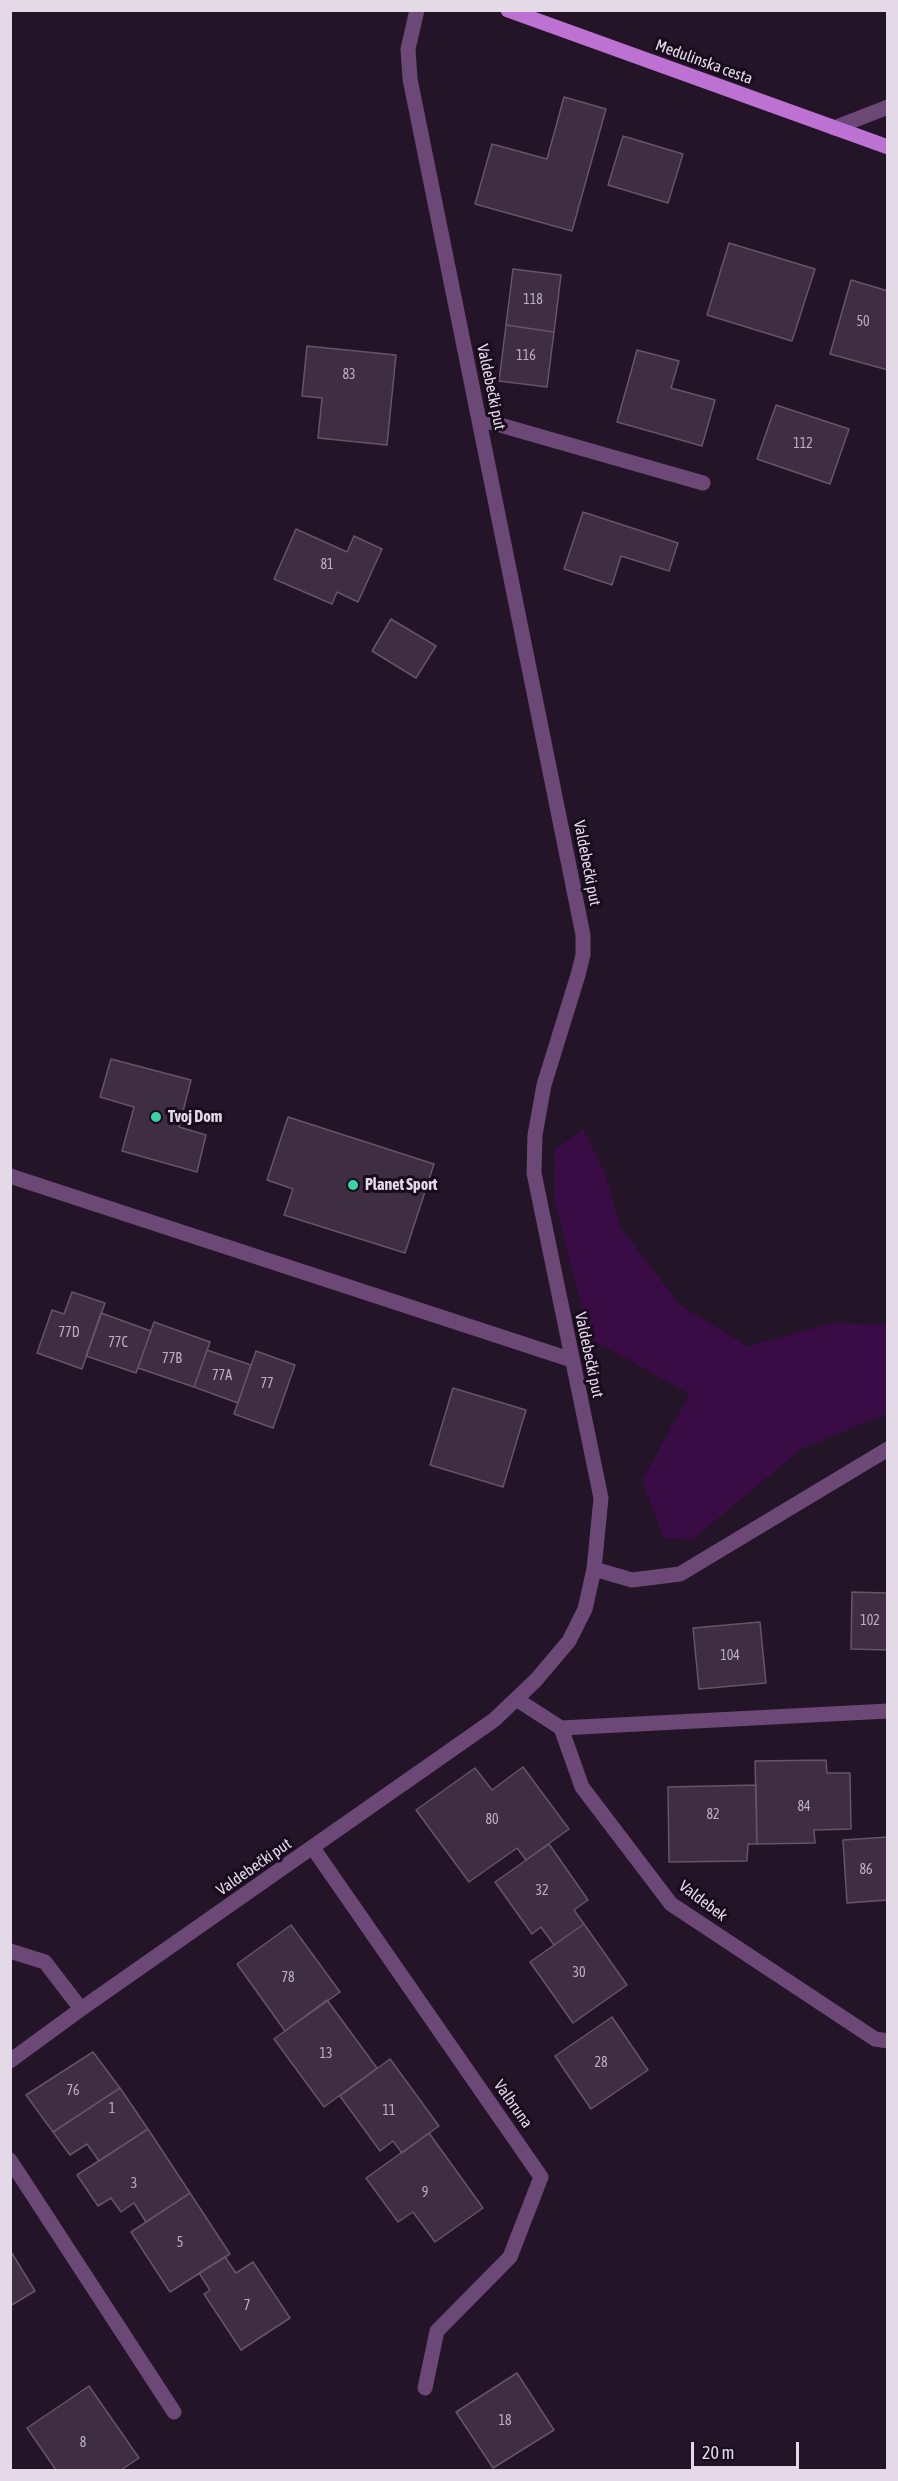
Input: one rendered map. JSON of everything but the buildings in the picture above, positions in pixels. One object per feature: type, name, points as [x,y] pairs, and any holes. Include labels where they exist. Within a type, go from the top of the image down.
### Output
[{"type":"main road","name":"Medulinska cesta","points":[[516,12],[888,147]]},
{"type":"street","name":"Valdebečki put","points":[[10,2061],[494,1720],[536,1680],[569,1641],[585,1609],[594,1569],[601,1498],[534,1173],[534,1145],[544,1085],[583,955],[584,935],[410,80],[408,49],[417,10]]},
{"type":"street","points":[[834,128],[888,107]]},
{"type":"street","points":[[479,418],[703,483]]},
{"type":"street","points":[[10,1176],[572,1360]]},
{"type":"street","points":[[594,1569],[632,1580],[680,1574],[888,1449]]},
{"type":"street","points":[[516,1699],[561,1728],[888,1711]]},
{"type":"street","name":"Valdebek","points":[[561,1728],[582,1787],[671,1904],[875,2039],[888,2041]]},
{"type":"street","name":"Valbruna","points":[[313,1848],[541,2177],[510,2258],[437,2331],[425,2388]]},
{"type":"street","points":[[10,1951],[45,1962],[81,2009]]},
{"type":"street","points":[[10,2160],[174,2412]]},
{"type":"shaded area","points":[[583,1129],[605,1173],[621,1228],[680,1305],[747,1346],[834,1323],[887,1325],[887,1414],[801,1449],[692,1540],[664,1538],[642,1480],[690,1394],[591,1339],[569,1259],[554,1198],[555,1150]]},
{"type":"place","name":"Tvoj Dom","points":[[156,1117]]},
{"type":"place","name":"Planet Sport","points":[[353,1185]]}]
